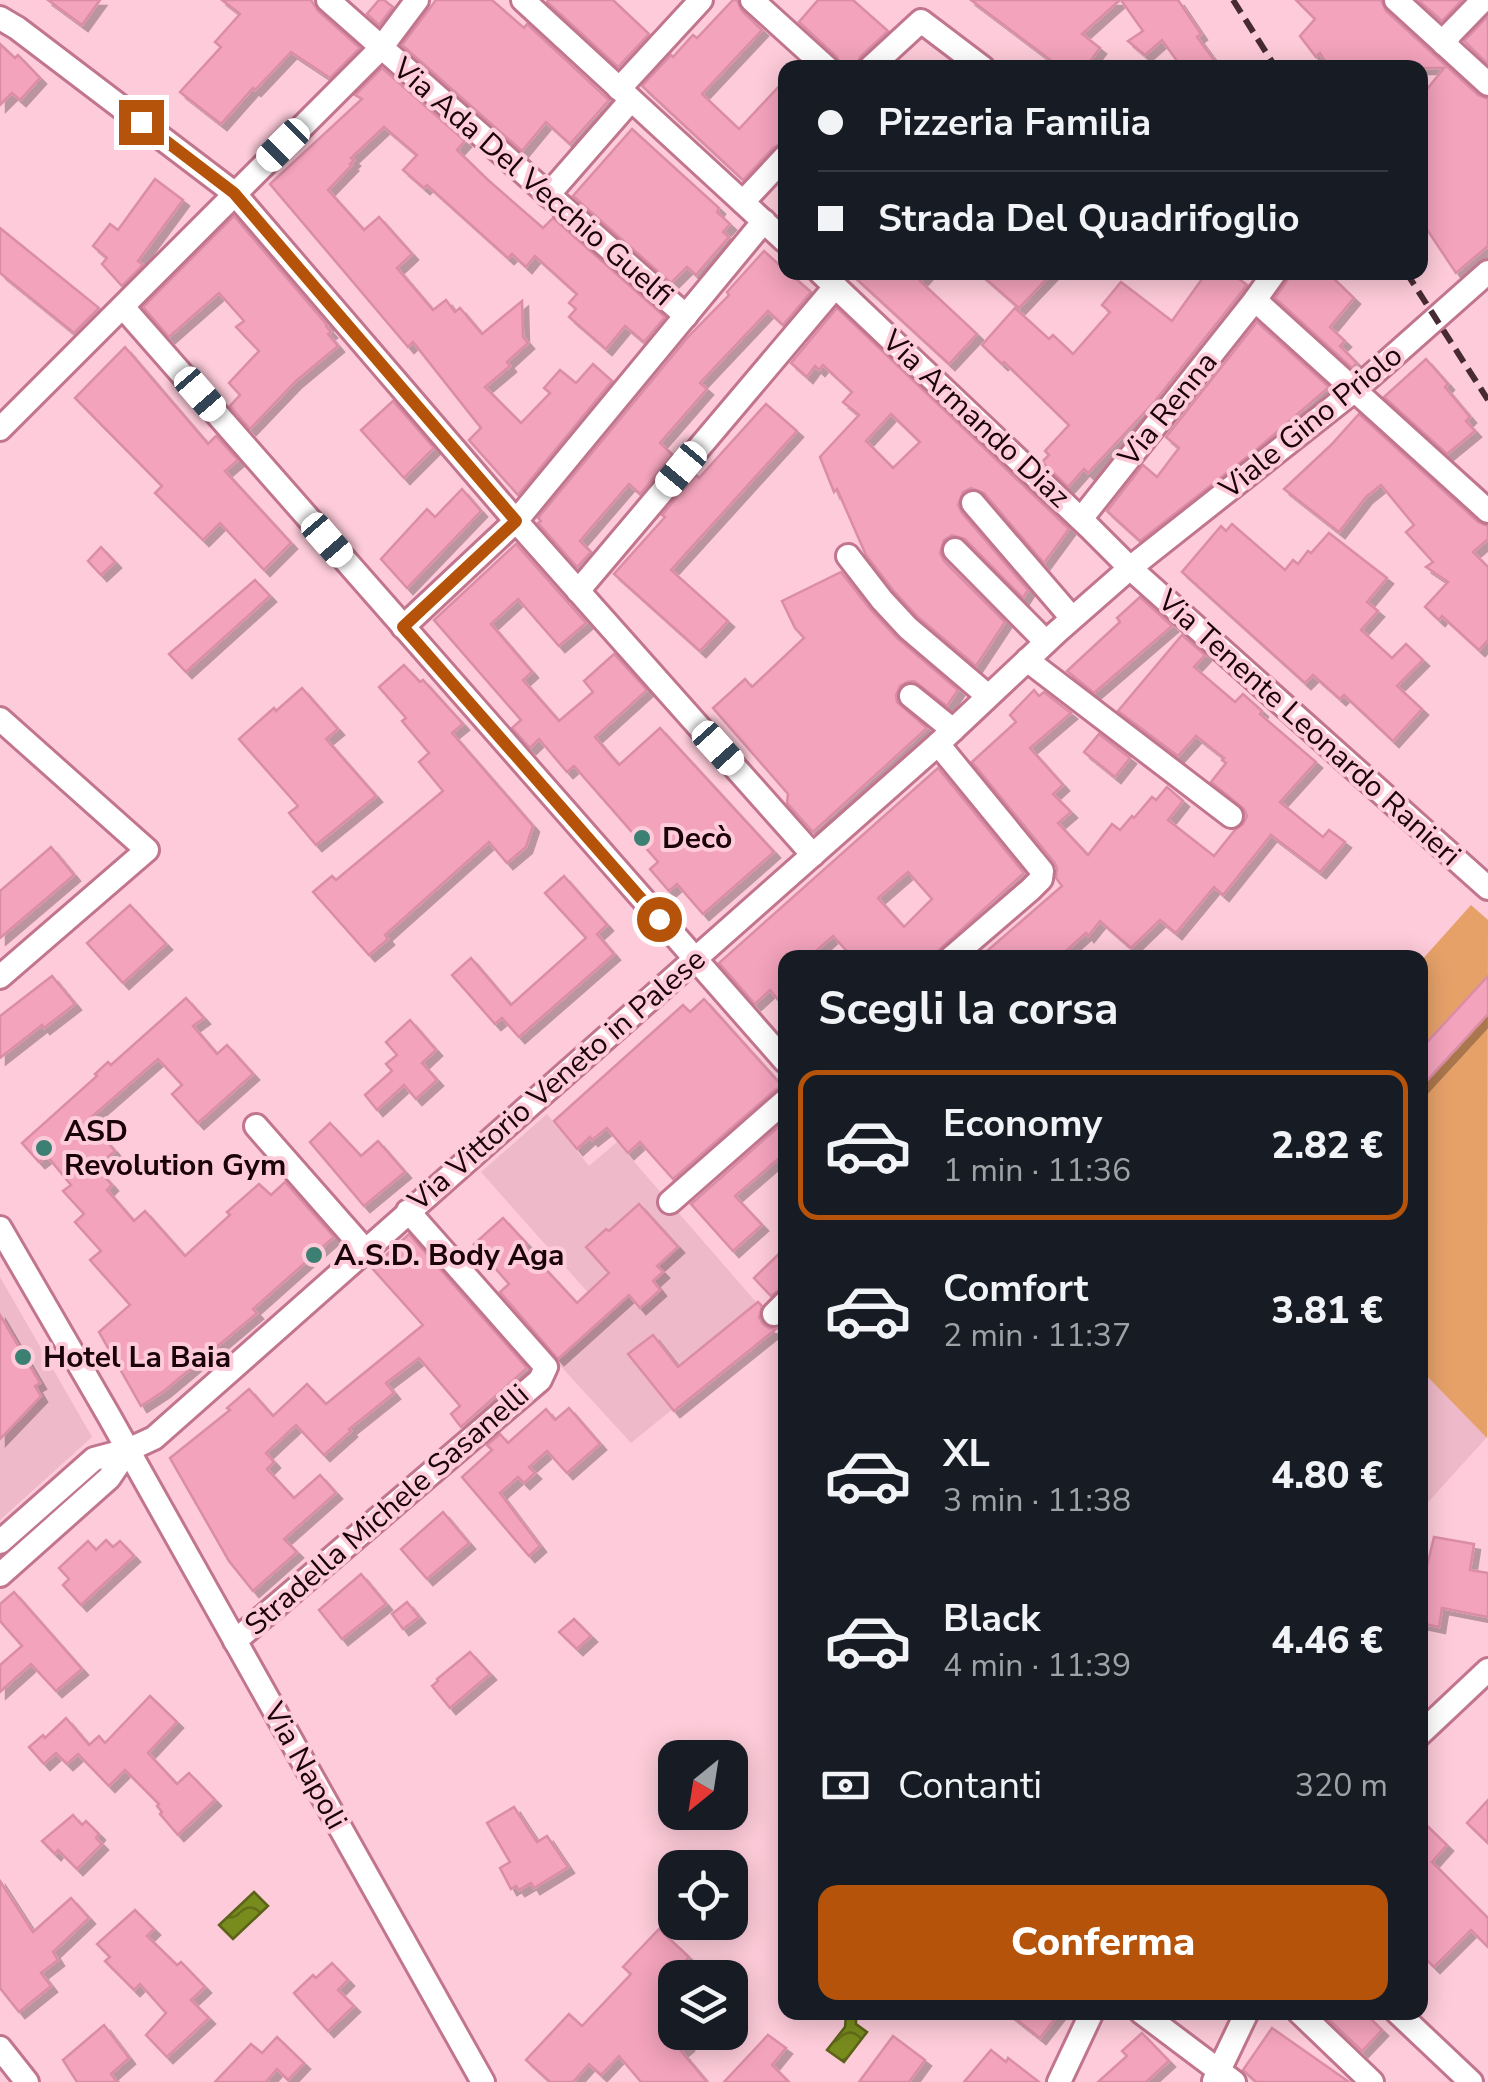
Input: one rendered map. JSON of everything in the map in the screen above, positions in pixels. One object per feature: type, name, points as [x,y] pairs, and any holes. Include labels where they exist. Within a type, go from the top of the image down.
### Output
[{"type":"street","name":"Via Ada Del Vecchio Guelfi","points":[[328,0],[686,316]]},
{"type":"street","points":[[0,430],[381,48],[417,0]]},
{"type":"street","points":[[523,0],[778,234]]},
{"type":"street","points":[[548,195],[701,0]]},
{"type":"street","points":[[752,0],[817,60]]},
{"type":"street","points":[[1396,0],[1488,84]]},
{"type":"street","points":[[1444,44],[1483,0]]},
{"type":"street","points":[[0,18],[234,193],[516,521],[813,855]]},
{"type":"street","points":[[879,60],[921,22],[972,60]]},
{"type":"street","points":[[743,202],[778,164]]},
{"type":"street","points":[[403,627],[516,521],[764,221]]},
{"type":"street","name":"Viale Gino Priolo","points":[[1028,660],[1130,568],[1355,390],[1488,272]]},
{"type":"street","points":[[578,591],[828,280]]},
{"type":"street","name":"Via Armando Diaz","points":[[828,280],[1130,568]]},
{"type":"street","name":"Via Renna","points":[[1081,519],[1255,300],[1266,280]]},
{"type":"street","points":[[1255,300],[1488,512]]},
{"type":"street","points":[[123,308],[778,1053]]},
{"type":"street","points":[[973,503],[1072,618]]},
{"type":"street","points":[[954,550],[1046,642]]},
{"type":"street","points":[[848,556],[908,628],[988,696]]},
{"type":"street","name":"Via Tenente Leonardo Ranieri","points":[[1130,568],[1488,888]]},
{"type":"street","points":[[1028,660],[1231,816]]},
{"type":"street","name":"Via Vittorio Veneto in Palese","points":[[0,1542],[94,1458],[128,1450],[154,1438],[1028,660]]},
{"type":"street","points":[[911,696],[1042,871],[1041,879],[1030,890],[961,950]]},
{"type":"street","points":[[0,720],[148,850],[0,977]]},
{"type":"street","points":[[670,1202],[778,1107]]},
{"type":"street","points":[[256,1126],[365,1250]]},
{"type":"street","name":"Stradella Michele Sasanelli","points":[[235,1640],[540,1380],[546,1367],[408,1211]]},
{"type":"street","name":"Via Napoli","points":[[0,1228],[483,2082]]},
{"type":"street","name":"Via Vittorio Veneto in Palese","points":[[0,1575],[109,1478],[128,1450]]},
{"type":"street","points":[[1428,1717],[1488,1670]]},
{"type":"street","points":[[1059,2082],[1088,2020]]},
{"type":"street","points":[[1151,2020],[1222,2078],[1244,2020]]},
{"type":"street","points":[[1307,2020],[1372,2082]]},
{"type":"street","points":[[1406,2020],[1472,2082]]},
{"type":"street","points":[[0,2048],[27,2082]]},
{"type":"shaded area","points":[[1471,905],[1488,920],[1487,1438],[1428,1377],[1428,953]]},
{"type":"shaded area","points":[[547,1114],[589,1166],[617,1142],[776,1325],[631,1443],[556,1361],[607,1314],[481,1172]]},
{"type":"shaded area","name":"Hotel La Baia","points":[[0,1277],[92,1437],[0,1520]]},
{"type":"shaded area","points":[[1428,1377],[1487,1437],[1428,1502]]},
{"type":"water","points":[[254,1892],[268,1906],[233,1939],[219,1925]]},
{"type":"water","points":[[846,2020],[856,2020],[867,2032],[844,2062],[827,2050],[845,2027]]},
{"type":"building","points":[[48,0],[100,0],[82,25]]},
{"type":"building","points":[[222,0],[311,0],[360,48],[330,78],[291,52],[221,124],[180,92],[221,47],[215,42],[240,14]]},
{"type":"building","points":[[379,0],[393,7],[379,25],[367,14]]},
{"type":"building","points":[[436,0],[492,0],[524,28],[527,24],[609,100],[570,144],[546,122],[522,151],[402,45]]},
{"type":"building","points":[[548,0],[613,0],[649,34],[618,67]]},
{"type":"building","points":[[733,0],[762,30],[702,94],[739,129],[778,87],[778,145],[743,180],[642,86],[693,35],[697,38]]},
{"type":"building","points":[[818,0],[853,0],[888,31],[859,60],[838,60],[799,22]]},
{"type":"building","points":[[971,0],[1120,0],[1082,34],[1100,48],[1091,60],[1050,60]]},
{"type":"building","points":[[1121,0],[1178,0],[1214,60],[1176,60],[1162,40],[1145,55],[1128,41],[1143,31]]},
{"type":"building","points":[[1296,0],[1381,0],[1386,11],[1478,95],[1488,99],[1488,246],[1456,273],[1428,231],[1428,88],[1444,68],[1428,68],[1428,60],[1324,60],[1320,53],[1316,57],[1300,36],[1315,19]]},
{"type":"building","points":[[1418,0],[1462,0],[1442,21]]},
{"type":"building","points":[[1488,16],[1488,64],[1464,41]]},
{"type":"building","points":[[0,44],[15,58],[18,55],[40,78],[20,100],[12,93],[0,105]]},
{"type":"building","points":[[382,68],[465,141],[457,150],[488,180],[543,228],[553,218],[665,317],[644,342],[625,326],[606,349],[569,317],[576,309],[569,303],[577,294],[535,256],[526,267],[512,254],[508,258],[427,185],[424,188],[403,170],[417,155],[384,127],[351,158],[352,165],[328,190],[364,230],[379,217],[412,254],[397,268],[433,310],[446,300],[455,312],[460,308],[482,334],[522,301],[523,337],[528,343],[507,362],[510,366],[485,387],[521,423],[550,393],[544,388],[560,370],[576,383],[593,364],[612,381],[518,495],[469,440],[481,428],[413,342],[408,347],[270,184],[362,99],[355,95]]},
{"type":"building","points":[[632,129],[719,208],[717,212],[730,224],[723,232],[729,237],[696,275],[687,267],[671,283],[573,196]]},
{"type":"building","points":[[155,179],[183,200],[138,261],[143,265],[122,286],[102,264],[107,258],[93,246],[110,224],[118,230]]},
{"type":"building","points":[[234,216],[327,325],[331,332],[328,334],[338,346],[296,381],[250,429],[230,406],[240,395],[229,383],[259,351],[236,327],[244,321],[219,293],[169,337],[143,307]]},
{"type":"building","points":[[0,228],[99,308],[74,333],[0,273]]},
{"type":"building","points":[[764,251],[778,264],[778,280],[797,280],[811,292],[783,325],[768,311],[700,383],[707,389],[660,443],[673,455],[640,494],[629,484],[580,541],[591,552],[577,567],[538,523],[538,518],[688,337],[729,295],[727,292]]},
{"type":"building","points":[[858,280],[921,280],[977,334],[949,364]]},
{"type":"building","points":[[987,280],[1045,280],[1019,308]]},
{"type":"building","points":[[1201,280],[1240,280],[1247,285],[1155,401],[1088,473],[1084,469],[1068,487],[1042,462],[1049,455],[1045,451],[1069,425],[982,345],[1015,308],[1049,339],[1053,335],[1073,354],[1110,312],[1102,305],[1121,282],[1172,321]]},
{"type":"building","points":[[1335,280],[1354,298],[1330,327],[1345,341],[1340,346],[1357,363],[1352,368],[1275,298],[1287,281]]},
{"type":"building","points":[[837,308],[1069,529],[1044,563],[984,493],[971,488],[963,492],[958,505],[962,513],[1028,590],[1023,598],[965,539],[952,535],[944,540],[940,553],[944,561],[1005,622],[976,666],[918,617],[893,590],[866,555],[837,489],[834,492],[820,457],[859,415],[843,402],[852,392],[823,365],[819,370],[815,366],[807,377],[791,363]],"holes":[[[891,414],[920,442],[893,468],[866,441]]]},
{"type":"building","points":[[1257,322],[1329,387],[1140,541],[1107,511],[1143,465],[1157,477],[1179,448],[1166,437]]},
{"type":"building","points":[[125,347],[208,444],[216,436],[238,460],[225,471],[291,543],[264,570],[220,523],[203,540],[155,493],[162,486],[75,398]]},
{"type":"building","points":[[1426,359],[1448,384],[1445,387],[1470,417],[1466,421],[1475,431],[1447,454],[1384,397]]},
{"type":"building","points":[[393,401],[434,448],[404,478],[361,430]]},
{"type":"building","points":[[766,404],[797,431],[671,570],[728,621],[700,651],[614,574],[696,475],[699,478]]},
{"type":"building","points":[[1359,414],[1478,522],[1488,526],[1488,539],[1473,552],[1488,567],[1488,640],[1479,650],[1442,616],[1439,620],[1425,607],[1448,582],[1426,567],[1433,562],[1406,532],[1414,525],[1381,485],[1366,497],[1339,532],[1284,489]]},
{"type":"building","points":[[462,489],[481,511],[407,588],[381,559],[427,509],[435,517]]},
{"type":"building","points":[[1232,524],[1285,570],[1293,560],[1298,564],[1329,533],[1387,578],[1367,602],[1378,611],[1361,630],[1392,658],[1406,644],[1423,660],[1397,686],[1422,709],[1393,741],[1344,695],[1340,699],[1313,675],[1305,683],[1182,572],[1221,526],[1226,531]]},
{"type":"building","points":[[516,544],[586,623],[559,646],[518,599],[491,624],[532,672],[523,680],[559,721],[593,692],[584,681],[614,654],[647,690],[595,737],[619,765],[660,728],[774,852],[703,914],[677,884],[669,891],[650,869],[658,862],[574,766],[567,772],[539,739],[530,748],[512,728],[521,720],[434,620]]},
{"type":"building","points":[[101,547],[115,562],[101,575],[88,561]]},
{"type":"building","points":[[841,572],[897,638],[958,690],[947,706],[914,681],[900,686],[897,702],[927,728],[813,832],[787,803],[788,794],[713,708],[745,679],[752,687],[804,638],[782,601]]},
{"type":"building","points":[[255,580],[270,596],[186,672],[169,654]]},
{"type":"building","points":[[1140,597],[1172,626],[1094,693],[1067,671],[1120,622],[1117,618]]},
{"type":"building","points":[[1182,635],[1205,655],[1194,667],[1235,702],[1243,694],[1262,711],[1260,714],[1316,762],[1280,802],[1323,837],[1329,830],[1345,842],[1320,872],[1271,835],[1223,895],[1214,887],[1176,933],[1160,920],[1131,948],[1100,921],[1088,936],[1086,933],[1067,950],[988,950],[1062,886],[1056,878],[1054,862],[972,762],[1016,722],[1010,715],[1034,690],[1039,696],[1044,692],[1071,713],[1030,748],[1063,785],[1053,794],[1071,812],[1058,823],[1088,855],[1112,824],[1120,830],[1167,787],[1183,801],[1168,820],[1214,856],[1243,824],[1247,816],[1244,809],[1211,782],[1226,763],[1224,758],[1196,736],[1178,756],[1118,711]]},
{"type":"building","points":[[404,665],[463,724],[452,733],[533,826],[526,847],[507,863],[489,842],[385,935],[388,939],[369,955],[313,892],[332,876],[336,880],[443,791],[419,762],[429,753],[379,687]]},
{"type":"building","points":[[302,688],[338,729],[326,739],[376,796],[316,845],[289,813],[298,806],[239,739]]},
{"type":"building","points":[[1099,734],[1130,758],[1115,777],[1084,752]]},
{"type":"building","points":[[938,768],[1024,873],[939,950],[846,950],[833,936],[817,950],[778,950],[778,1000],[770,990],[755,1004],[719,963]],"holes":[[[908,872],[932,899],[904,927],[878,898]]]},
{"type":"building","points":[[51,847],[74,875],[0,938],[0,891]]},
{"type":"building","points":[[564,876],[607,925],[597,934],[614,954],[519,1037],[502,1018],[495,1024],[452,975],[471,958],[511,1005],[586,938],[545,893]]},
{"type":"building","points":[[130,905],[166,944],[123,983],[87,943]]},
{"type":"building","points":[[52,976],[75,1004],[0,1058],[0,1016]]},
{"type":"building","points":[[1488,976],[1488,1014],[1428,1079],[1428,1041]]},
{"type":"building","points":[[186,998],[204,1018],[193,1026],[217,1054],[227,1045],[253,1074],[198,1123],[172,1094],[182,1085],[158,1059],[88,1120],[115,1151],[96,1167],[112,1185],[107,1190],[134,1221],[145,1211],[185,1256],[259,1184],[271,1195],[285,1182],[334,1237],[253,1309],[257,1313],[141,1406],[99,1332],[130,1305],[90,1260],[101,1251],[75,1222],[84,1214],[63,1191],[71,1185],[47,1156],[39,1162],[22,1143],[108,1062],[111,1065]]},
{"type":"building","points":[[704,999],[778,1082],[778,1088],[673,1179],[640,1142],[628,1153],[607,1128],[577,1149],[554,1121],[683,1005],[690,1012]]},
{"type":"building","points":[[410,1020],[436,1050],[422,1063],[437,1080],[416,1099],[404,1085],[377,1110],[365,1095],[392,1071],[386,1064],[397,1055],[386,1042]]},
{"type":"building","points":[[330,1123],[361,1156],[378,1141],[405,1172],[364,1206],[310,1142]]},
{"type":"building","points":[[778,1127],[778,1159],[735,1196],[762,1225],[733,1251],[691,1204]]},
{"type":"building","points":[[639,1204],[678,1247],[657,1266],[663,1272],[653,1281],[660,1290],[640,1308],[629,1295],[558,1359],[500,1292],[509,1284],[474,1244],[503,1218],[577,1303],[609,1273],[586,1247]]},
{"type":"building","points":[[409,1234],[527,1368],[461,1427],[451,1414],[460,1406],[419,1358],[386,1383],[394,1393],[324,1455],[296,1425],[266,1453],[274,1462],[267,1469],[294,1498],[320,1475],[336,1493],[284,1539],[297,1552],[253,1591],[229,1561],[170,1458],[230,1410],[227,1408],[249,1389],[273,1416],[307,1384],[326,1404],[423,1325],[372,1268]]},
{"type":"building","points":[[778,1255],[778,1290],[771,1296],[754,1278]]},
{"type":"building","points":[[758,1302],[762,1306],[759,1317],[763,1324],[776,1329],[674,1411],[628,1354],[653,1335],[678,1367]]},
{"type":"building","points":[[0,1315],[40,1383],[35,1386],[41,1396],[0,1439]]},
{"type":"building","points":[[569,1408],[600,1444],[567,1473],[547,1451],[529,1467],[535,1473],[524,1483],[518,1477],[500,1493],[540,1546],[529,1556],[462,1477],[492,1450],[487,1445],[500,1434],[508,1443],[546,1409],[555,1420]]},
{"type":"building","points":[[443,1512],[469,1543],[427,1579],[401,1549]]},
{"type":"building","points":[[1434,1537],[1474,1544],[1470,1570],[1488,1573],[1488,1617],[1442,1608],[1439,1627],[1428,1625],[1428,1562]]},
{"type":"building","points":[[106,1540],[113,1547],[120,1541],[134,1556],[81,1605],[63,1585],[69,1579],[59,1568],[88,1541],[96,1550]]},
{"type":"building","points":[[361,1574],[386,1604],[342,1639],[319,1610]]},
{"type":"building","points":[[14,1592],[82,1669],[56,1691],[31,1664],[0,1692],[0,1665],[22,1646],[0,1621],[0,1604]]},
{"type":"building","points":[[407,1602],[419,1617],[403,1629],[392,1614]]},
{"type":"building","points":[[574,1619],[591,1636],[577,1649],[559,1632]]},
{"type":"building","points":[[470,1652],[490,1674],[450,1708],[432,1686]]},
{"type":"building","points":[[150,1696],[177,1722],[148,1753],[177,1784],[189,1773],[215,1800],[178,1835],[160,1814],[159,1804],[125,1770],[109,1786],[78,1754],[67,1764],[56,1753],[44,1764],[29,1747],[66,1718],[89,1745],[99,1736],[105,1743]]},
{"type":"building","points":[[1488,1800],[1488,1843],[1467,1823]]},
{"type":"building","points":[[514,1807],[537,1842],[547,1836],[568,1867],[534,1888],[531,1883],[519,1890],[516,1886],[511,1889],[500,1868],[510,1862],[487,1823]]},
{"type":"building","points":[[73,1815],[99,1834],[96,1838],[102,1844],[77,1869],[42,1841]]},
{"type":"building","points":[[1428,1827],[1447,1845],[1432,1862],[1488,1918],[1488,1947],[1471,1930],[1434,1967],[1428,1961]]},
{"type":"building","points":[[0,1881],[33,1932],[71,1898],[89,1918],[53,1952],[58,1960],[41,1973],[51,1986],[19,2012],[0,1988]]},
{"type":"building","points":[[135,1910],[154,1929],[147,1936],[205,1987],[191,2000],[209,2018],[167,2057],[146,2035],[166,2013],[140,1984],[134,1990],[105,1961],[110,1957],[97,1944]]},
{"type":"building","points":[[658,1930],[658,1940],[671,1940],[689,1957],[658,1960],[658,2050],[682,2050],[707,2082],[641,2082],[619,2056],[601,2075],[589,2064],[573,2082],[550,2082],[526,2060],[569,2014],[582,2026],[631,1974],[623,1967]]},
{"type":"building","points":[[332,1963],[348,1980],[338,1990],[354,2006],[328,2031],[294,1993]]},
{"type":"building","points":[[1017,2020],[1054,2020],[1040,2038]]},
{"type":"building","points":[[1329,2020],[1372,2020],[1382,2030],[1362,2051]]},
{"type":"building","points":[[104,2025],[129,2058],[111,2074],[117,2082],[77,2082],[63,2060]]},
{"type":"building","points":[[1272,2028],[1349,2082],[1256,2082],[1243,2070]]},
{"type":"building","points":[[1142,2033],[1169,2061],[1146,2082],[1098,2082],[1127,2056],[1122,2051]]},
{"type":"building","points":[[768,2035],[786,2048],[772,2065],[789,2082],[724,2082]]},
{"type":"building","points":[[893,2036],[925,2060],[909,2082],[859,2082]]},
{"type":"building","points":[[277,2037],[304,2063],[288,2080],[277,2069],[266,2082],[215,2082],[251,2044],[262,2053]]},
{"type":"building","points":[[991,2050],[1006,2062],[1008,2058],[1039,2082],[964,2082]]},
{"type":"railway","points":[[1233,0],[1271,60]]},
{"type":"railway","points":[[1411,280],[1488,400]]},
{"type":"place","name":"Decò","points":[[642,838]]},
{"type":"place","name":"ASD Revolution Gym","points":[[44,1148]]},
{"type":"place","name":"A.S.D. Body Aga","points":[[314,1255]]},
{"type":"place","name":"Hotel La Baia","points":[[23,1357]]},
{"type":"route","points":[[141,122],[234,193],[516,521],[403,627],[659,919]]}]
